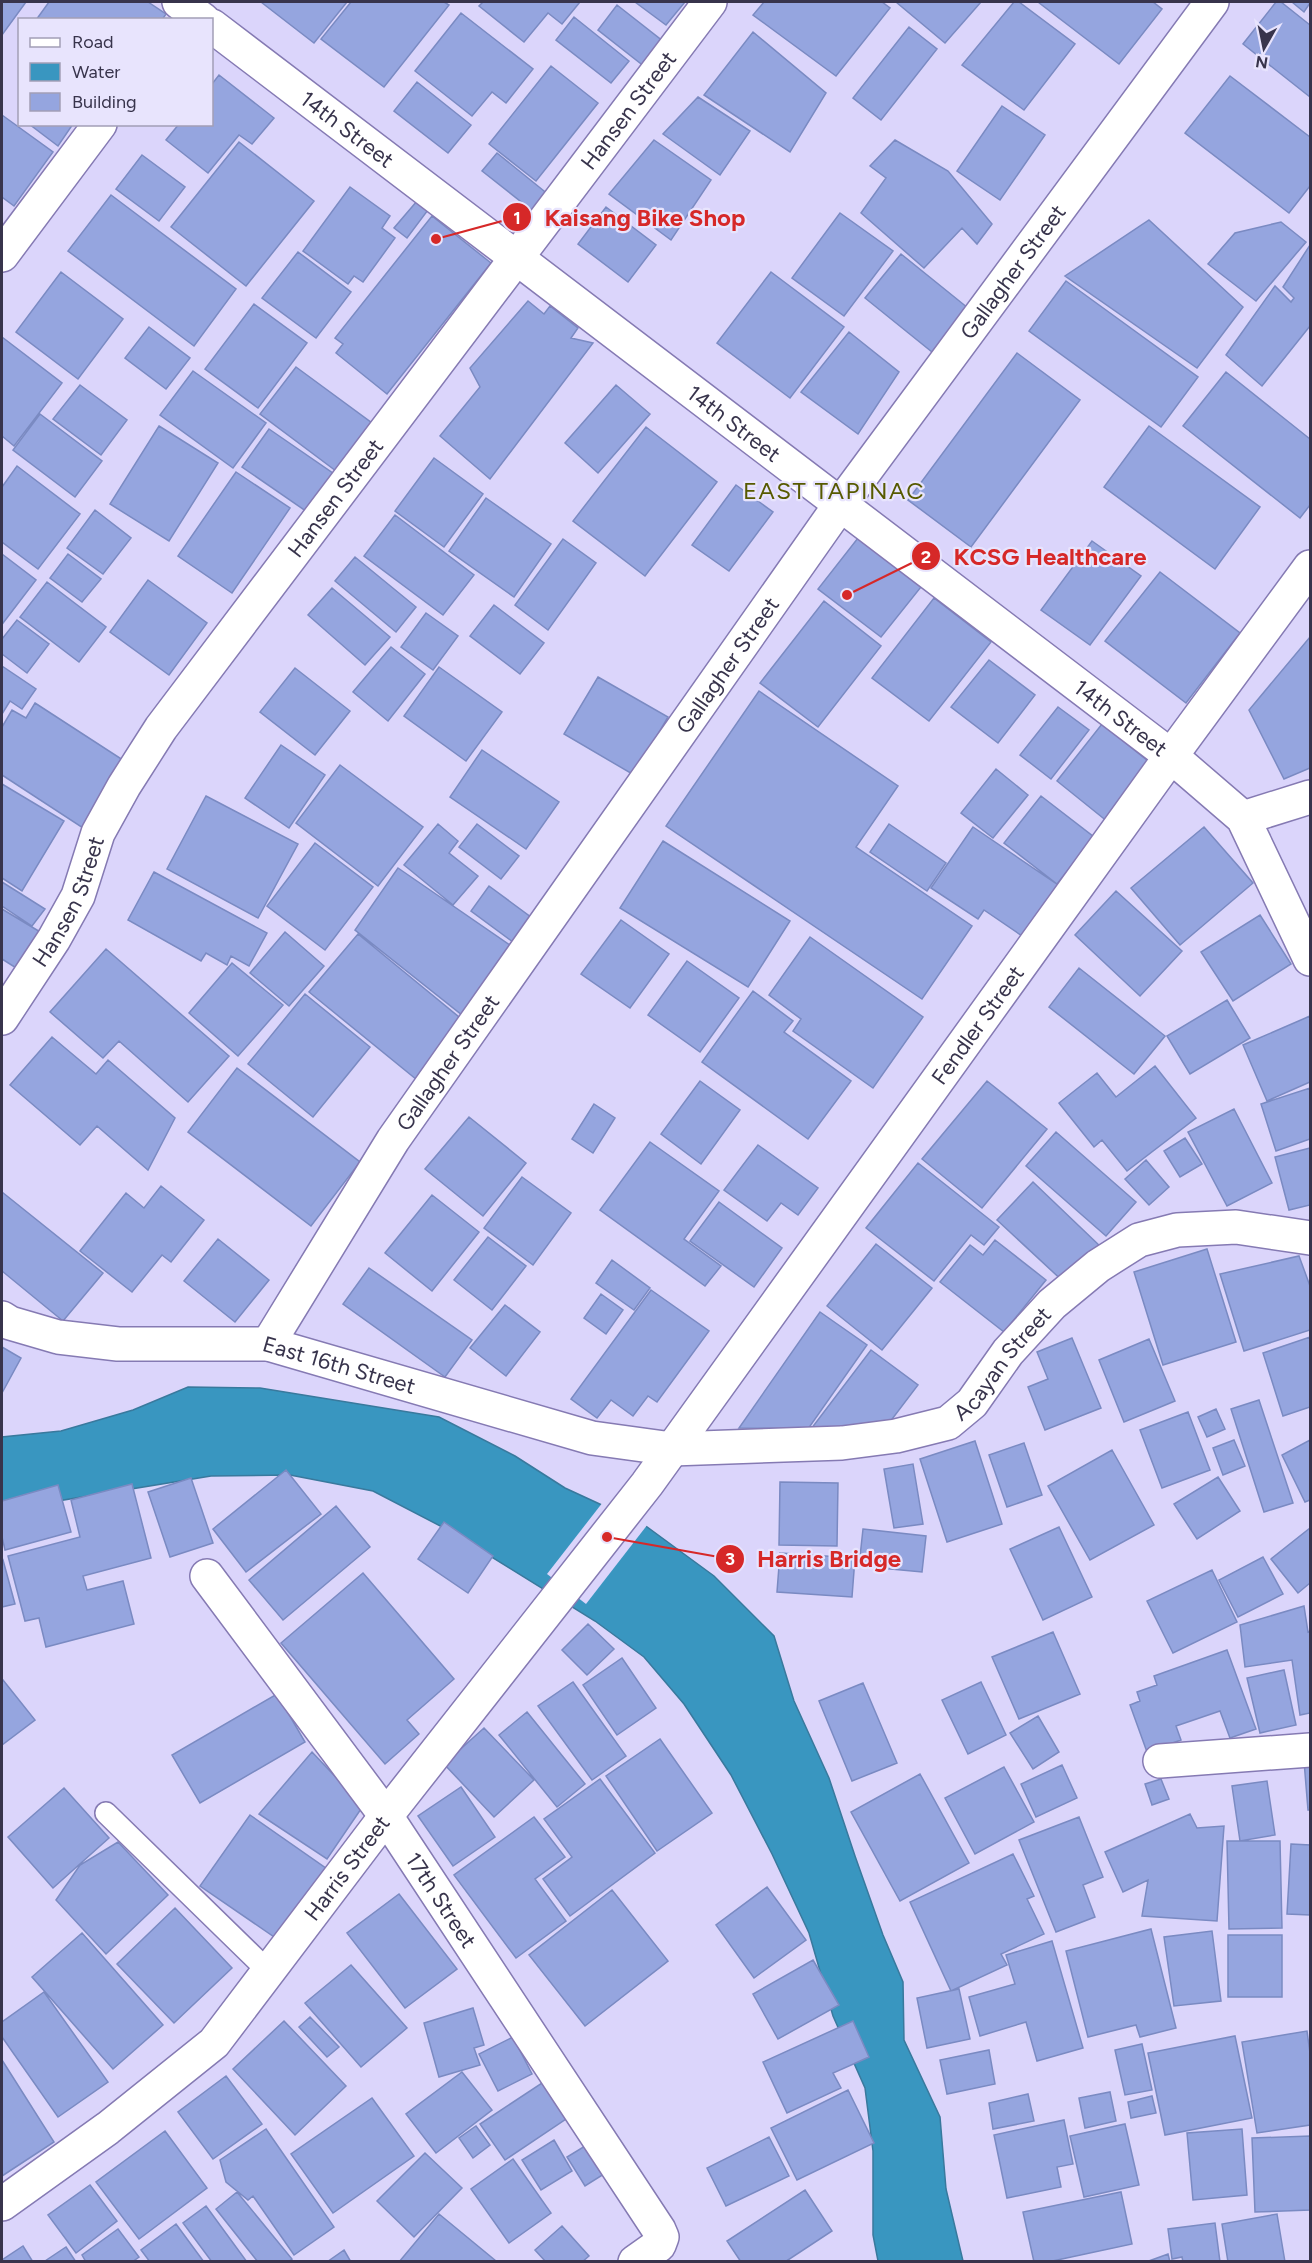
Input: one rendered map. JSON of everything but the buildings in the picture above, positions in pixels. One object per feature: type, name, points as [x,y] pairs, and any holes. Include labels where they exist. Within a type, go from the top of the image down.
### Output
[{"type":"street","name":"Hansen Street","points":[[2,1018],[54,939],[78,896],[98,833],[124,786],[161,728],[710,2]]},
{"type":"street","name":"Gallagher Street","points":[[268,1344],[393,1140],[840,505],[1212,2]]},
{"type":"street","name":"14th Street","points":[[213,29],[1171,756],[1243,818],[1311,958]]},
{"type":"street","points":[[2,255],[99,126]]},
{"type":"street","name":"Fendler Street","points":[[647,1484],[1171,756],[1311,567]]},
{"type":"street","points":[[1243,818],[1311,797]]},
{"type":"street","name":"Acayan Street","points":[[672,1449],[842,1443],[896,1436],[948,1423],[972,1403],[1008,1352],[1052,1304],[1098,1266],[1139,1240],[1176,1230],[1236,1227],[1311,1238]]},
{"type":"street","name":"East 16th Street","points":[[2,1318],[10,1323],[58,1337],[118,1344],[268,1344],[592,1438],[672,1449]]},
{"type":"street","name":"Harris Street","points":[[2,2204],[108,2128],[214,2043],[386,1816],[567,1589],[647,1484]]},
{"type":"street","name":"17th Street","points":[[207,1576],[386,1816],[662,2237],[659,2245],[635,2262]]},
{"type":"street","points":[[1160,1761],[1311,1750]]},
{"type":"lane","points":[[106,1813],[268,1971]]},
{"type":"water","points":[[188,1387],[260,1388],[439,1417],[515,1456],[565,1488],[643,1524],[714,1576],[774,1636],[794,1701],[829,1778],[883,1935],[903,1982],[904,2040],[940,2117],[946,2189],[963,2261],[878,2261],[873,2235],[873,2151],[865,2088],[833,2016],[809,1933],[731,1775],[684,1704],[644,1657],[595,1621],[448,1530],[373,1491],[290,1475],[211,1476],[2,1510],[2,1437],[61,1431],[133,1410]]},
{"type":"pier","points":[[603,1502],[648,1524],[586,1604],[547,1574]]},
{"type":"place","name":"Kaisang Bike Shop","points":[[436,239]]},
{"type":"place","name":"KCSG Healthcare","points":[[847,595]]},
{"type":"place","name":"Harris Bridge","points":[[607,1537]]},
{"type":"district","name":"EAST TAPINAC","points":[[834,491]]}]
